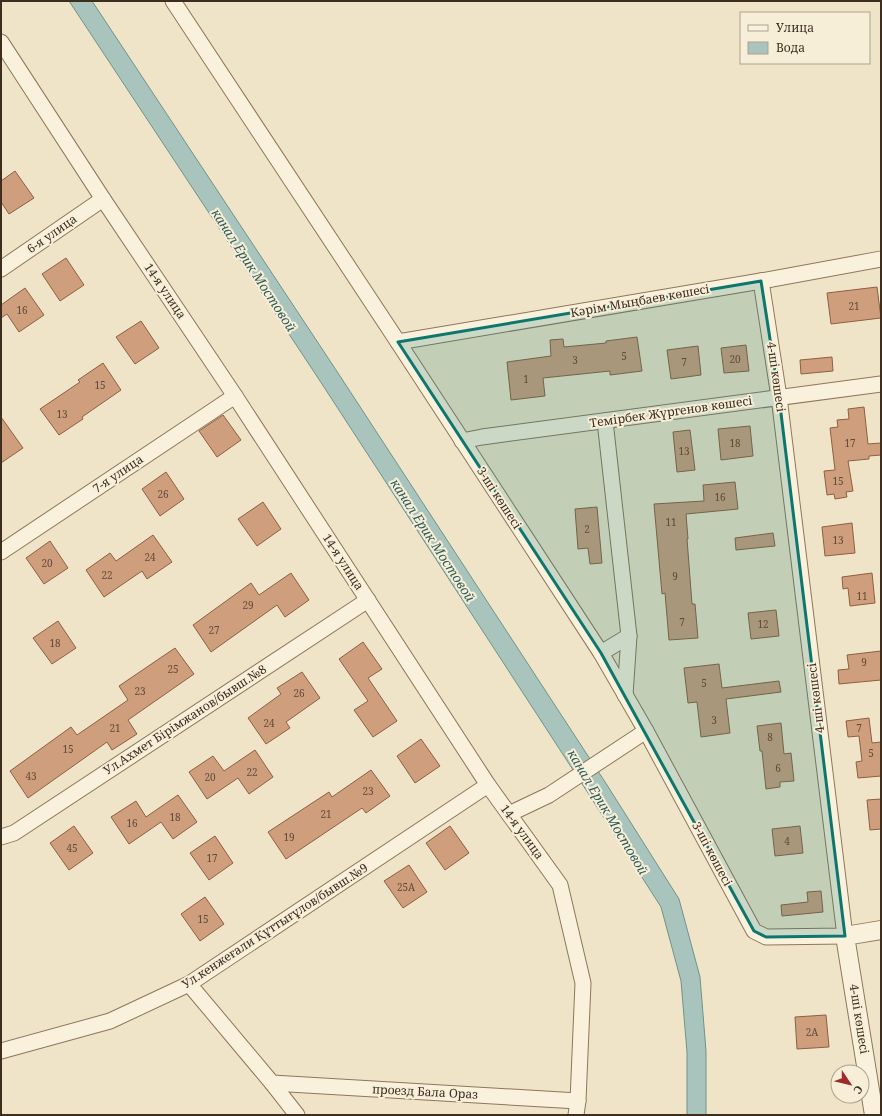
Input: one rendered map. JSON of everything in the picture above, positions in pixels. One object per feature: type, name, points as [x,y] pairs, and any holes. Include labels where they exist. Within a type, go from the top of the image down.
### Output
[{"type":"street","name":"3-ші көшесі","points":[[173,1],[601,653],[646,731],[754,931],[766,937],[845,936]]},
{"type":"street","name":"14-я улица","points":[[1,42],[103,199],[235,396],[488,785],[560,885],[583,983],[577,1108]]},
{"type":"street","name":"6-я улица","points":[[1,269],[103,199]]},
{"type":"street","name":"Кәрім Мыңбаев көшесі","points":[[398,342],[761,281],[881,259]]},
{"type":"street","name":"4-ші көшесі","points":[[761,281],[779,397],[845,936],[875,1115]]},
{"type":"street","name":"Темірбек Жүргенов көшесі","points":[[462,441],[482,437],[881,384]]},
{"type":"street","name":"7-я улица","points":[[1,552],[235,396]]},
{"type":"street","points":[[605,421],[629,636],[625,695]]},
{"type":"street","name":"Ул.Ахмет Бірімжанов/бывш.№8","points":[[1,837],[14,833],[368,600]]},
{"type":"street","points":[[601,653],[629,636]]},
{"type":"street","points":[[508,814],[549,795],[646,731]]},
{"type":"street","name":"Ул.кенжеғали Құттығұлов/бывш.№9","points":[[1,1051],[110,1021],[189,984],[488,785]]},
{"type":"street","points":[[845,936],[881,930]]},
{"type":"street","points":[[189,984],[297,1115]]},
{"type":"street","name":"проезд Бала Ораз","points":[[272,1083],[577,1108]]},
{"type":"street","points":[[875,1115],[881,1114]]},
{"type":"highlighted area","points":[[761,281],[779,397],[845,936],[766,937],[754,931],[601,653],[398,342]]},
{"type":"water","name":"канал Ерик Мостовой","points":[[69,1],[92,1],[338,373],[607,785],[679,899],[700,977],[706,1051],[706,1115],[687,1115],[687,1052],[681,981],[661,907],[322,384]]},
{"type":"building","points":[[15,171],[34,198],[9,214],[1,202],[1,181]]},
{"type":"building","points":[[66,258],[84,285],[60,301],[42,274]]},
{"type":"building","points":[[877,287],[881,318],[831,324],[827,293]]},
{"type":"building","points":[[25,288],[44,315],[19,332],[7,314],[1,318],[1,305]]},
{"type":"building","points":[[141,321],[159,348],[135,364],[116,337]]},
{"type":"building","points":[[637,337],[642,371],[610,375],[610,371],[543,378],[545,396],[511,400],[507,362],[551,356],[550,340],[563,339],[564,347],[606,343],[606,341]]},
{"type":"building","points":[[746,345],[749,371],[724,373],[721,348]]},
{"type":"building","points":[[698,346],[701,375],[671,379],[667,350]]},
{"type":"building","points":[[832,357],[833,371],[801,374],[800,360]]},
{"type":"building","points":[[103,363],[121,390],[59,435],[40,409],[80,382],[78,380]]},
{"type":"building","points":[[864,407],[868,444],[881,443],[881,455],[869,456],[869,459],[848,461],[853,491],[846,492],[847,497],[835,499],[834,494],[827,495],[824,471],[835,470],[830,428],[838,427],[837,420],[849,419],[848,409]]},
{"type":"building","points":[[223,415],[241,440],[217,457],[199,431]]},
{"type":"building","points":[[1,417],[23,448],[1,463]]},
{"type":"building","points":[[750,426],[753,456],[721,460],[718,429]]},
{"type":"building","points":[[690,430],[695,470],[677,472],[673,432]]},
{"type":"building","points":[[166,472],[184,499],[160,516],[142,489]]},
{"type":"building","points":[[735,482],[738,509],[686,514],[692,604],[695,604],[698,638],[669,640],[665,593],[662,594],[654,504],[704,501],[703,485]]},
{"type":"building","points":[[263,502],[281,529],[257,546],[238,519]]},
{"type":"building","points":[[597,507],[602,563],[590,564],[588,548],[578,549],[575,509]]},
{"type":"building","points":[[852,523],[855,553],[825,556],[822,527]]},
{"type":"building","points":[[773,533],[775,546],[736,550],[735,538]]},
{"type":"building","points":[[153,535],[172,562],[147,579],[142,571],[104,597],[86,570],[110,553],[116,561]]},
{"type":"building","points":[[50,541],[68,568],[44,584],[26,558]]},
{"type":"building","points":[[291,573],[309,600],[285,617],[277,605],[211,652],[193,625],[251,583],[259,595]]},
{"type":"building","points":[[872,573],[875,603],[850,606],[848,588],[843,589],[842,577]]},
{"type":"building","points":[[776,610],[779,636],[751,639],[748,613]]},
{"type":"building","points":[[58,621],[76,648],[52,664],[33,638]]},
{"type":"building","points":[[363,642],[382,669],[368,678],[397,721],[373,737],[354,710],[368,701],[339,659]]},
{"type":"building","points":[[175,648],[194,674],[128,720],[137,734],[112,750],[107,742],[28,798],[10,771],[71,727],[77,735],[128,700],[119,686]]},
{"type":"building","points":[[881,651],[881,680],[839,684],[838,670],[849,669],[847,655]]},
{"type":"building","points":[[719,664],[722,688],[779,681],[781,692],[726,699],[730,733],[701,737],[697,702],[688,703],[684,668]]},
{"type":"building","points":[[302,672],[320,698],[286,722],[290,728],[266,744],[248,718],[281,694],[277,688]]},
{"type":"building","points":[[869,718],[872,743],[881,742],[881,776],[858,778],[856,762],[862,761],[859,736],[848,737],[846,721]]},
{"type":"building","points":[[781,723],[784,754],[791,753],[794,781],[780,782],[780,787],[766,789],[762,751],[760,751],[757,726]]},
{"type":"building","points":[[421,739],[440,766],[415,783],[397,756]]},
{"type":"building","points":[[255,750],[273,777],[249,794],[238,778],[207,799],[189,772],[213,756],[224,771]]},
{"type":"building","points":[[371,770],[390,796],[366,813],[362,808],[286,859],[268,832],[329,792],[332,797]]},
{"type":"building","points":[[178,795],[197,822],[173,839],[161,822],[129,844],[111,817],[136,801],[146,817]]},
{"type":"building","points":[[881,799],[881,829],[870,830],[867,800]]},
{"type":"building","points":[[74,826],[93,853],[69,870],[50,843]]},
{"type":"building","points":[[450,826],[469,853],[445,870],[426,843]]},
{"type":"building","points":[[800,826],[803,853],[775,856],[772,829]]},
{"type":"building","points":[[215,836],[233,863],[209,880],[190,853]]},
{"type":"building","points":[[409,865],[427,892],[403,908],[384,881]]},
{"type":"building","points":[[821,891],[823,912],[782,916],[781,905],[808,902],[807,892]]},
{"type":"building","points":[[205,897],[224,924],[200,941],[181,914]]},
{"type":"building","points":[[826,1015],[829,1047],[797,1049],[795,1017]]}]
